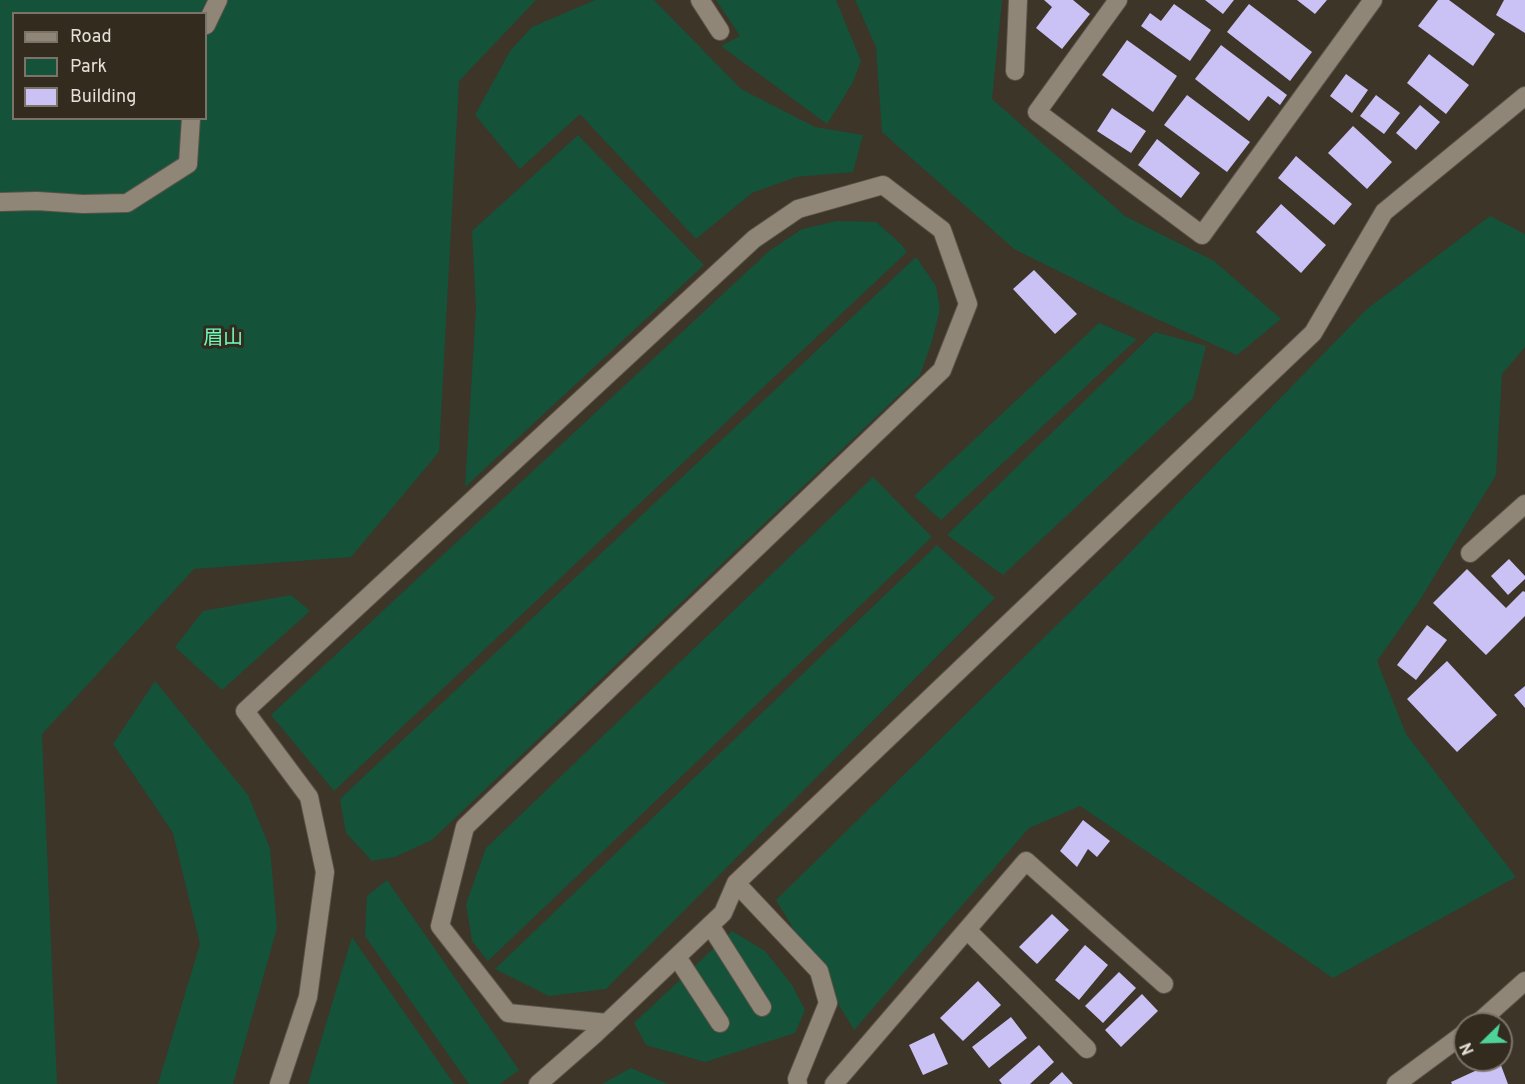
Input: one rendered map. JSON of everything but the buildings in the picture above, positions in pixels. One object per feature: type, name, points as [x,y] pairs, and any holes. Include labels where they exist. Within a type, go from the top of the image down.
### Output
[{"type":"street","points":[[207,23],[218,0]]},
{"type":"street","points":[[700,0],[720,31]]},
{"type":"street","points":[[1015,71],[1018,0]]},
{"type":"street","points":[[1118,0],[1037,112],[1202,235],[1373,0]]},
{"type":"street","points":[[538,1084],[607,1023],[723,913],[736,883],[1313,333],[1384,212],[1525,96]]},
{"type":"street","points":[[0,202],[128,203],[188,164],[190,120]]},
{"type":"street","points":[[279,1084],[308,998],[325,872],[309,797],[245,711],[754,239],[798,209],[883,185],[942,230],[968,304],[942,370],[465,827],[440,926],[508,1013],[607,1023]]},
{"type":"street","points":[[1470,553],[1525,504]]},
{"type":"street","points":[[834,1084],[1026,861],[1164,984]]},
{"type":"street","points":[[736,883],[819,971],[828,1003],[797,1079],[798,1084]]},
{"type":"street","points":[[710,925],[762,1007]]},
{"type":"street","points":[[967,930],[1087,1049]]},
{"type":"street","points":[[677,957],[720,1023]]},
{"type":"street","points":[[1490,1012],[1525,981]]},
{"type":"street","points":[[1396,1084],[1453,1042]]},
{"type":"green space","name":"眉山","points":[[0,0],[536,0],[459,81],[439,452],[351,557],[194,569],[42,734],[57,1084],[0,1084]]},
{"type":"green space","points":[[595,0],[654,0],[741,89],[815,127],[863,135],[853,172],[796,177],[752,193],[696,239],[580,114],[520,169],[475,115],[510,51],[532,27]]},
{"type":"green space","points":[[716,0],[836,0],[861,61],[852,84],[827,124],[721,46],[740,36]]},
{"type":"green space","points":[[855,0],[1002,0],[992,99],[1125,216],[1214,261],[1281,319],[1237,355],[1139,311],[1014,249],[882,132],[876,47]]},
{"type":"green space","points":[[578,135],[704,265],[465,487],[476,308],[472,231]]},
{"type":"green space","points":[[1490,216],[1525,234],[1525,347],[1502,374],[1496,475],[1418,603],[1377,661],[1406,734],[1516,877],[1333,978],[1080,806],[1029,828],[854,1030],[776,900],[1111,572],[1367,309]]},
{"type":"green space","points":[[837,221],[876,222],[907,252],[334,791],[271,715],[769,251],[802,229]]},
{"type":"green space","points":[[916,257],[936,286],[940,309],[920,375],[432,840],[395,857],[372,861],[346,833],[340,799]]},
{"type":"green space","points":[[1099,323],[1137,339],[941,520],[914,496]]},
{"type":"green space","points":[[1155,332],[1206,346],[1193,398],[1003,575],[947,535]]},
{"type":"green space","points":[[873,477],[932,537],[488,961],[472,941],[466,904],[486,848]]},
{"type":"green space","points":[[937,545],[995,598],[606,989],[549,996],[495,969]]},
{"type":"green space","points":[[291,595],[310,611],[222,690],[175,647],[203,611]]},
{"type":"green space","points":[[155,681],[248,795],[270,848],[277,928],[233,1084],[158,1084],[200,944],[173,833],[113,744]]},
{"type":"green space","points":[[387,880],[519,1070],[500,1084],[469,1084],[365,936],[367,896]]},
{"type":"green space","points":[[732,931],[765,951],[792,985],[805,1010],[795,1033],[705,1062],[646,1045],[634,1023]]},
{"type":"green space","points":[[352,937],[454,1084],[308,1084]]},
{"type":"green space","points":[[631,1068],[668,1084],[602,1084]]}]
